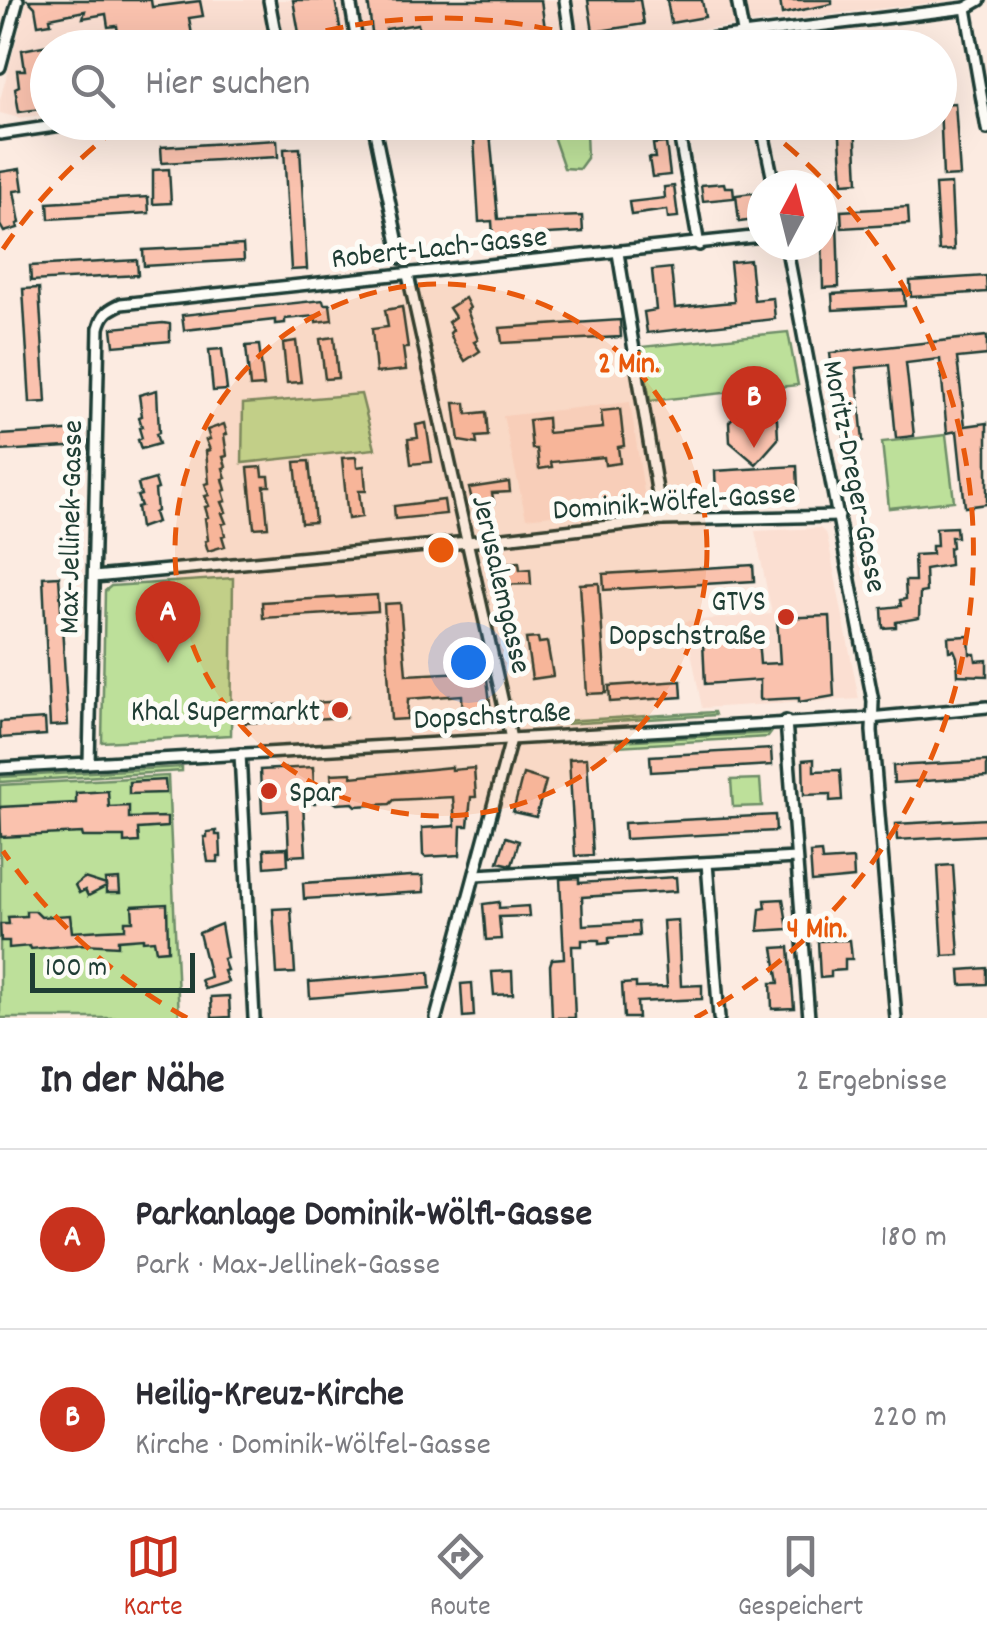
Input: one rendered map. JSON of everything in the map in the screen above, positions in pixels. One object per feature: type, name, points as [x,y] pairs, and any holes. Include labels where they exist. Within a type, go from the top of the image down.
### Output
[{"type":"street","points":[[0,67],[18,0]]},
{"type":"street","points":[[269,0],[275,30]]},
{"type":"street","points":[[350,0],[355,30]]},
{"type":"street","points":[[564,0],[569,30]]},
{"type":"street","points":[[737,0],[743,30]]},
{"type":"street","points":[[932,0],[934,12]]},
{"type":"street","points":[[821,30],[966,8],[980,0]]},
{"type":"street","points":[[966,8],[987,129]]},
{"type":"street","points":[[0,134],[30,130]]},
{"type":"street","points":[[377,140],[400,258]]},
{"type":"street","points":[[679,140],[699,245]]},
{"type":"street","points":[[765,140],[771,170]]},
{"type":"street","name":"Robert-Lach-Gasse","points":[[121,304],[747,238]]},
{"type":"street","points":[[618,253],[662,520]]},
{"type":"street","name":"Moritz-Dreger-Gasse","points":[[789,260],[874,701],[896,1018]]},
{"type":"street","name":"Jerusalemgasse","points":[[408,275],[511,738],[436,1018]]},
{"type":"street","name":"Max-Jellinek-Gasse","points":[[90,762],[99,328],[102,316],[121,304]]},
{"type":"street","name":"Dominik-Wölfel-Gasse","points":[[94,577],[662,520],[839,516]]},
{"type":"street","name":"Dopschstraße","points":[[0,768],[987,707]]},
{"type":"street","points":[[786,721],[809,1018]]},
{"type":"street","points":[[240,754],[254,1018]]},
{"type":"street","points":[[475,875],[796,858]]},
{"type":"street","points":[[706,863],[718,1018]]},
{"type":"shaded area","points":[[27,0],[955,0],[698,30],[30,30],[30,117],[0,113],[0,100]]},
{"type":"shaded area","points":[[630,402],[646,504],[526,518],[503,416]]},
{"type":"shaded area","name":"GTVS Dopschstraße","points":[[820,528],[827,535],[859,699],[702,708],[685,621],[772,614],[755,531]]},
{"type":"green space","points":[[554,140],[586,140],[587,158],[579,169],[564,168]]},
{"type":"green space","points":[[788,332],[798,385],[650,401],[641,347]]},
{"type":"green space","points":[[361,394],[375,449],[242,463],[243,404]]},
{"type":"green space","points":[[946,435],[954,501],[889,508],[882,442]]},
{"type":"green space","points":[[233,578],[231,735],[102,742],[105,591],[111,586]]},
{"type":"green space","points":[[714,712],[715,715],[530,726],[530,723]]},
{"type":"green space","points":[[771,733],[768,737],[617,746],[617,741]]},
{"type":"green space","points":[[182,767],[182,771],[0,782],[0,777]]},
{"type":"green space","points":[[168,776],[179,1018],[0,1018],[0,785]]},
{"type":"green space","points":[[760,779],[762,806],[733,807],[731,780]]},
{"type":"building","points":[[28,0],[151,0],[152,7],[200,1],[203,16],[189,18],[191,30],[118,30],[117,26],[108,27],[106,14],[83,18],[85,11],[50,18],[51,23],[38,25],[35,7]]},
{"type":"building","points":[[293,0],[335,0],[341,30],[298,30]]},
{"type":"building","points":[[368,0],[541,0],[545,30],[419,30],[418,24],[372,30]]},
{"type":"building","points":[[588,0],[640,0],[644,24],[593,30]]},
{"type":"building","points":[[667,0],[702,0],[705,17],[671,23]]},
{"type":"building","points":[[780,0],[832,0],[832,4],[782,14]]},
{"type":"building","points":[[30,48],[30,110],[19,112],[15,88],[19,86],[17,70],[25,70],[22,50]]},
{"type":"building","points":[[957,132],[960,176],[943,177],[941,140],[957,140]]},
{"type":"building","points":[[277,140],[278,157],[162,163],[161,147]]},
{"type":"building","points":[[474,140],[491,140],[498,219],[582,216],[583,232],[493,237],[492,221],[479,222]]},
{"type":"building","points":[[840,140],[856,140],[858,182],[843,183]]},
{"type":"building","points":[[666,143],[670,175],[652,177],[649,158],[655,158],[653,144]]},
{"type":"building","points":[[300,148],[307,269],[291,270],[284,149]]},
{"type":"building","points":[[20,169],[23,190],[14,191],[20,223],[18,228],[4,232],[0,225],[0,172]]},
{"type":"building","points":[[169,169],[171,203],[153,204],[153,170]]},
{"type":"building","points":[[724,183],[725,187],[733,187],[734,198],[703,201],[701,185]]},
{"type":"building","points":[[951,184],[954,250],[939,251],[935,185]]},
{"type":"building","points":[[674,186],[678,217],[668,218],[667,210],[631,215],[629,202],[665,198],[664,187]]},
{"type":"building","points":[[747,194],[747,221],[739,222],[736,195]]},
{"type":"building","points":[[148,197],[149,213],[49,219],[48,203]]},
{"type":"building","points":[[908,207],[909,224],[842,228],[841,211]]},
{"type":"building","points":[[837,220],[839,287],[823,288],[823,260],[837,260]]},
{"type":"building","points":[[243,245],[244,260],[144,266],[143,250]]},
{"type":"building","points":[[137,260],[138,275],[31,281],[30,266]]},
{"type":"building","points":[[750,260],[754,300],[773,298],[775,319],[647,333],[644,312],[656,310],[652,270],[671,268],[675,308],[734,302],[730,262]]},
{"type":"building","points":[[986,276],[987,292],[911,297],[910,281]]},
{"type":"building","points":[[39,288],[46,402],[30,403],[23,289]]},
{"type":"building","points":[[904,290],[905,306],[833,310],[832,294]]},
{"type":"building","points":[[465,298],[478,340],[474,342],[480,351],[465,361],[448,322],[455,317],[449,308]]},
{"type":"building","points":[[323,300],[330,304],[332,320],[316,322],[315,316],[285,319],[285,323],[275,324],[275,320],[184,330],[182,315]]},
{"type":"building","points":[[402,307],[408,348],[403,348],[406,370],[376,373],[372,329],[388,327],[385,310]]},
{"type":"building","points":[[620,320],[621,337],[502,343],[500,328]]},
{"type":"building","points":[[170,324],[170,341],[114,346],[112,328]]},
{"type":"building","points":[[987,336],[987,355],[957,358],[965,426],[987,423],[987,504],[965,507],[957,431],[947,433],[940,359],[906,363],[914,436],[896,438],[889,365],[856,368],[863,441],[845,443],[837,371],[832,371],[830,353]]},
{"type":"building","points":[[334,337],[338,378],[325,379],[320,339]]},
{"type":"building","points":[[296,341],[301,382],[287,383],[283,343]]},
{"type":"building","points":[[259,345],[264,386],[250,387],[246,346]]},
{"type":"building","points":[[222,349],[227,390],[213,391],[209,350]]},
{"type":"building","points":[[157,390],[159,444],[141,449],[139,395]]},
{"type":"building","points":[[454,403],[466,403],[467,414],[486,412],[488,436],[476,437],[477,444],[459,441]]},
{"type":"building","points":[[761,405],[777,419],[778,439],[756,464],[730,442],[729,422],[743,406]]},
{"type":"building","points":[[620,409],[624,446],[618,447],[620,463],[605,465],[604,457],[551,462],[552,467],[539,469],[529,420],[547,418],[548,433],[603,428],[601,411]]},
{"type":"building","points":[[426,423],[432,462],[411,464],[408,439],[418,438],[416,425]]},
{"type":"building","points":[[224,424],[225,546],[208,551],[207,430]]},
{"type":"building","points":[[83,430],[84,446],[0,451],[0,435]]},
{"type":"building","points":[[356,457],[357,467],[364,466],[366,491],[359,491],[362,517],[348,519],[342,458]]},
{"type":"building","points":[[309,461],[315,522],[301,523],[295,462]]},
{"type":"building","points":[[797,466],[798,490],[716,495],[715,471]]},
{"type":"building","points":[[262,467],[270,486],[264,486],[268,527],[254,528],[248,468]]},
{"type":"building","points":[[155,479],[157,522],[140,528],[138,484]]},
{"type":"building","points":[[509,482],[510,492],[492,493],[494,503],[474,508],[469,488]]},
{"type":"building","points":[[444,500],[446,514],[395,519],[394,506]]},
{"type":"building","points":[[956,527],[957,537],[951,537],[949,548],[950,565],[925,569],[926,592],[920,593],[919,618],[883,628],[882,608],[901,606],[900,600],[906,599],[905,581],[915,581],[914,555],[932,554],[932,546],[937,546],[936,528]]},
{"type":"building","points":[[519,562],[520,570],[530,569],[531,584],[490,585],[489,564]]},
{"type":"building","points":[[753,565],[754,581],[604,590],[603,574]]},
{"type":"building","points":[[59,576],[68,725],[50,726],[43,577]]},
{"type":"building","points":[[599,583],[606,693],[587,694],[580,584]]},
{"type":"building","points":[[377,595],[378,611],[263,618],[262,602]]},
{"type":"building","points":[[400,603],[406,675],[486,671],[492,718],[463,720],[462,695],[408,699],[407,719],[391,720],[384,604]]},
{"type":"building","points":[[830,616],[834,696],[799,702],[799,698],[760,700],[760,680],[705,684],[703,642],[758,639],[760,664],[780,663],[777,618]]},
{"type":"building","points":[[969,636],[970,654],[975,654],[976,661],[987,660],[987,676],[958,675],[957,657],[954,650],[949,651],[948,637]]},
{"type":"building","points":[[538,638],[539,643],[547,642],[553,676],[532,679],[526,639]]},
{"type":"building","points":[[681,681],[682,697],[610,702],[609,686]]},
{"type":"building","points":[[345,701],[346,717],[245,723],[244,707]]},
{"type":"building","points":[[45,719],[46,735],[0,738],[0,722]]},
{"type":"building","points":[[771,749],[772,765],[651,772],[650,756]]},
{"type":"building","points":[[587,758],[593,855],[575,856],[569,759]]},
{"type":"building","points":[[814,759],[814,771],[840,770],[842,800],[830,801],[830,794],[804,795],[803,760]]},
{"type":"building","points":[[987,761],[987,777],[894,783],[893,766]]},
{"type":"building","points":[[313,767],[315,803],[303,803],[306,855],[289,856],[287,810],[262,812],[260,770]]},
{"type":"building","points":[[474,768],[476,797],[471,797],[468,826],[461,826],[460,855],[423,855],[422,828],[455,826],[453,797],[356,806],[333,801],[331,774],[351,773],[352,777]]},
{"type":"building","points":[[523,774],[546,781],[536,817],[513,812]]},
{"type":"building","points":[[165,780],[166,793],[129,794],[129,782]]},
{"type":"building","points":[[108,791],[109,807],[129,806],[129,818],[167,817],[167,827],[138,829],[139,842],[124,843],[124,837],[83,837],[82,833],[1,837],[0,807],[76,803],[76,793]]},
{"type":"building","points":[[775,815],[776,831],[625,839],[624,823]]},
{"type":"building","points":[[987,819],[987,835],[897,840],[896,824]]},
{"type":"building","points":[[207,832],[220,835],[221,857],[218,862],[208,862],[204,837]]},
{"type":"building","points":[[506,837],[519,841],[512,865],[498,862]]},
{"type":"building","points":[[287,848],[288,865],[265,867],[264,849]]},
{"type":"building","points":[[821,852],[822,861],[853,859],[854,878],[812,882],[810,853]]},
{"type":"building","points":[[953,865],[959,955],[943,956],[938,866]]},
{"type":"building","points":[[423,876],[424,892],[304,899],[303,883]]},
{"type":"building","points":[[676,877],[677,891],[582,897],[583,925],[638,922],[639,936],[609,938],[609,943],[599,944],[599,940],[582,940],[582,946],[572,946],[575,1018],[552,1018],[550,965],[552,959],[564,958],[560,879],[579,878],[579,883]]},
{"type":"building","points":[[84,878],[106,885],[105,880],[119,879],[120,893],[106,893],[106,887],[88,896],[85,890],[79,893],[75,885]]},
{"type":"building","points":[[783,899],[788,929],[758,931],[765,900]]},
{"type":"building","points":[[499,902],[499,908],[528,906],[529,916],[499,917],[501,939],[486,940],[483,904]]},
{"type":"building","points":[[167,904],[168,950],[156,951],[154,940],[143,938],[118,940],[118,946],[84,944],[31,949],[9,948],[9,941],[1,941],[0,924],[9,924],[8,917],[26,916],[26,911],[35,911],[41,917],[70,915],[72,932],[125,929],[125,921],[133,921],[132,906]]},
{"type":"building","points":[[291,908],[295,973],[277,974],[273,909]]},
{"type":"building","points":[[678,920],[681,986],[702,985],[702,999],[637,1002],[638,1018],[624,1018],[622,984],[636,983],[636,988],[667,987],[663,921]]},
{"type":"building","points":[[221,924],[228,982],[205,989],[201,980],[210,977],[199,933]]},
{"type":"building","points":[[850,940],[852,959],[845,959],[845,970],[831,971],[831,977],[820,978],[818,941]]},
{"type":"building","points":[[789,947],[794,1008],[772,1009],[771,983],[779,983],[773,948]]},
{"type":"building","points":[[987,968],[987,984],[961,985],[960,970]]},
{"type":"building","points":[[512,971],[513,994],[494,995],[492,972]]},
{"type":"building","points":[[429,972],[430,988],[310,998],[309,982]]},
{"type":"building","points":[[472,983],[474,1016],[463,1017],[461,984]]},
{"type":"building","points":[[229,996],[230,1017],[212,1018],[211,997]]},
{"type":"place","name":"Heilig-Kreuz-Kirche","points":[[754,448]]},
{"type":"place","name":"GTVS Dopschstraße","points":[[786,617]]},
{"type":"place","name":"Parkanlage Dominik-Wölfl-Gasse","points":[[168,663]]},
{"type":"place","name":"Khal Supermarkt","points":[[340,710]]},
{"type":"place","name":"Spar","points":[[269,791]]}]
